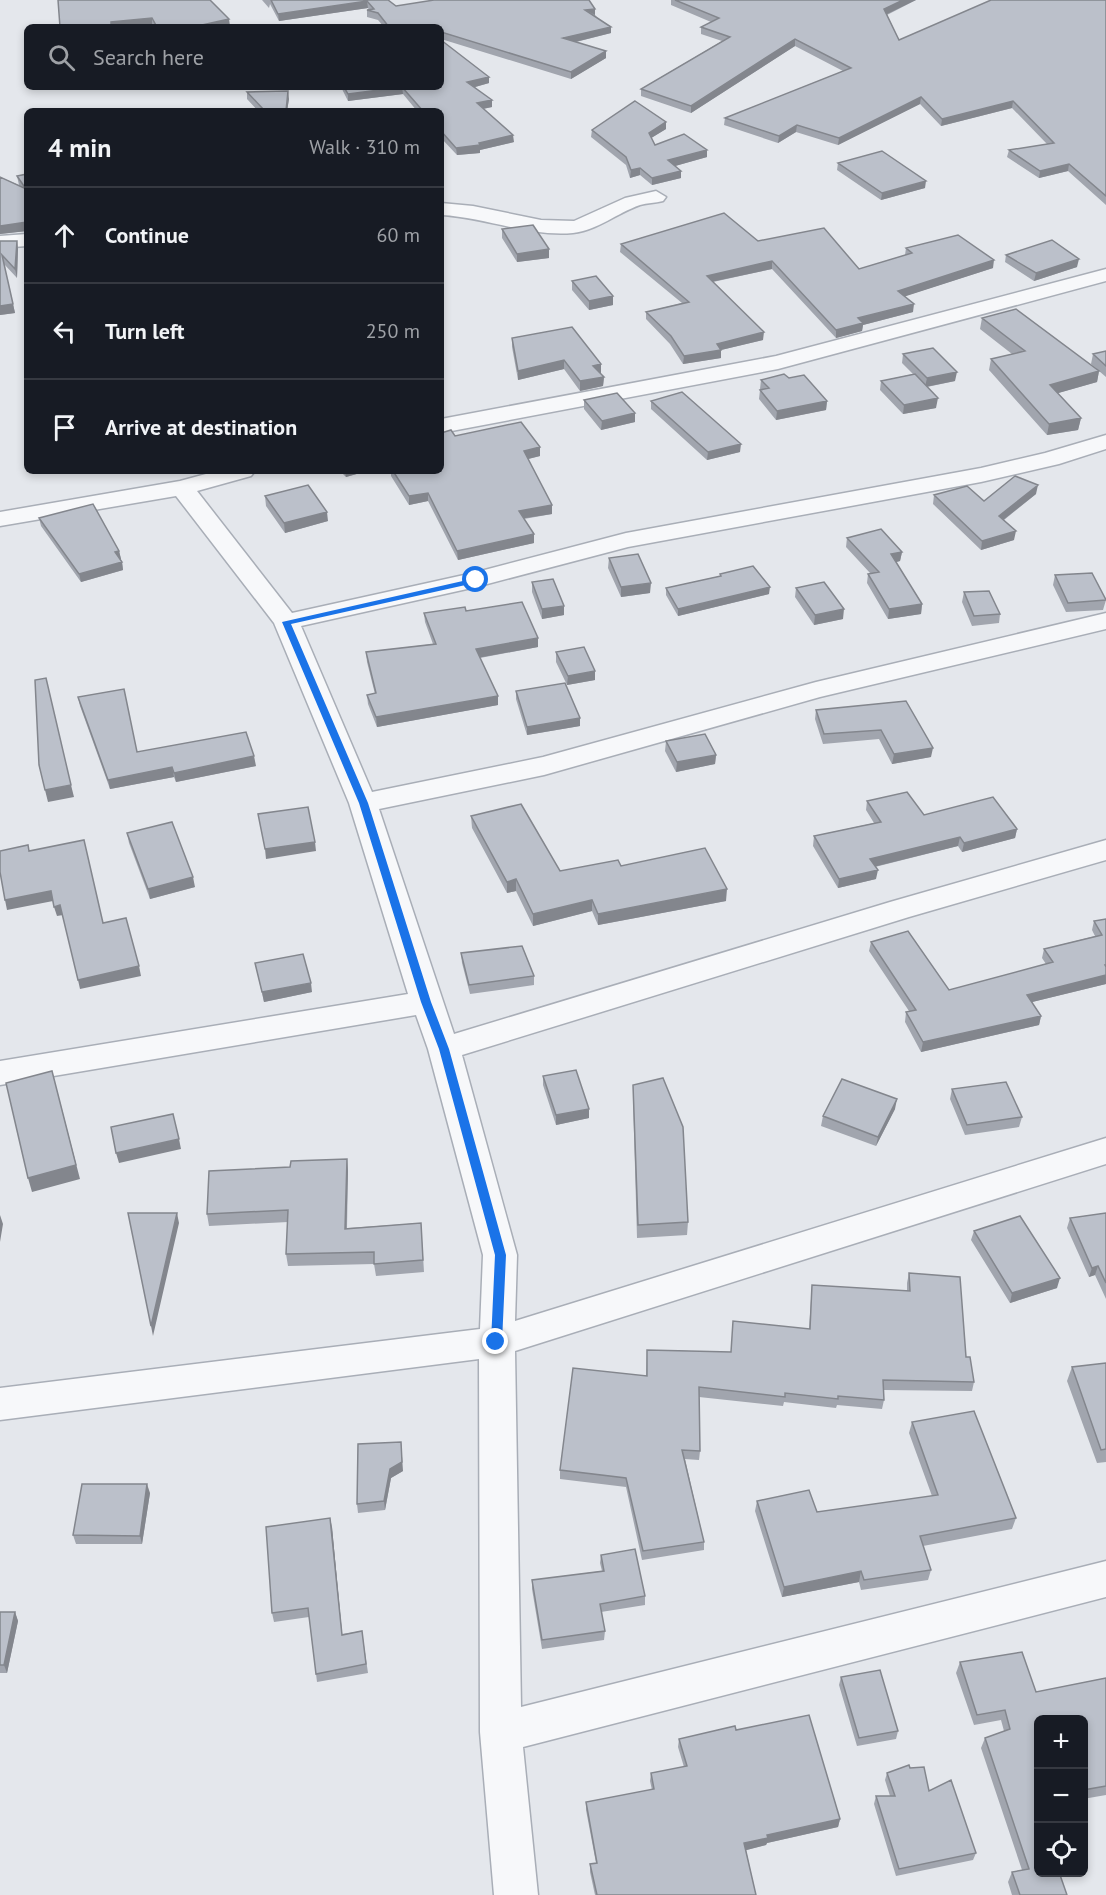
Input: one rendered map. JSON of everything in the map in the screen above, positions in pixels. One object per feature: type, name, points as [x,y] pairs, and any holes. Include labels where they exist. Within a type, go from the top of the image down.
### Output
[{"type":"street","points":[[444,209],[458,208],[502,219],[571,227],[585,225],[631,201],[656,197]]},
{"type":"street","points":[[0,242],[24,240]]},
{"type":"street","points":[[444,425],[778,362],[1106,275]]},
{"type":"street","points":[[286,622],[476,580],[626,540],[981,475],[1106,442]]},
{"type":"street","points":[[0,519],[182,488],[232,474]]},
{"type":"street","points":[[182,488],[286,622],[363,803],[426,1002],[444,1049],[500,1255],[496,1342],[501,1732],[516,1895]]},
{"type":"street","points":[[363,803],[544,766],[816,690],[1106,621]]},
{"type":"street","points":[[444,1049],[900,909],[1106,850]]},
{"type":"street","points":[[0,1073],[426,1002]]},
{"type":"street","points":[[0,1404],[496,1342],[1106,1151]]},
{"type":"street","points":[[501,1732],[1106,1579]]},
{"type":"building","points":[[58,0],[210,0],[229,19],[206,24],[155,24],[152,18],[111,22],[111,24],[60,24]]},
{"type":"building","points":[[271,0],[388,0],[396,6],[434,0],[589,0],[595,9],[585,10],[611,27],[563,38],[606,51],[571,72],[444,33],[444,24],[387,24],[378,13],[367,10],[374,9],[367,1],[278,14]]},
{"type":"building","points":[[675,0],[903,0],[884,9],[899,40],[991,0],[1106,0],[1106,196],[1069,164],[1040,171],[1009,150],[1054,143],[1013,101],[942,119],[921,97],[839,138],[797,125],[779,136],[725,118],[851,68],[795,39],[691,106],[641,89],[730,37],[701,27],[719,18]]},
{"type":"building","points":[[444,42],[489,77],[467,82],[492,100],[477,103],[513,135],[479,143],[480,145],[456,148],[444,134],[444,108],[420,108],[405,90],[444,90]]},
{"type":"building","points":[[346,90],[379,90],[348,94]]},
{"type":"building","points":[[288,91],[286,108],[262,108],[247,92]]},
{"type":"building","points":[[635,101],[666,122],[649,133],[655,145],[684,134],[707,150],[668,160],[681,171],[652,178],[640,168],[631,170],[626,157],[592,130]]},
{"type":"building","points":[[882,151],[926,181],[882,193],[838,163]]},
{"type":"building","points":[[24,175],[24,186],[17,176]]},
{"type":"building","points":[[0,177],[24,188],[24,222],[0,226]]},
{"type":"building","points":[[724,213],[758,241],[824,228],[859,269],[912,253],[906,248],[958,235],[994,260],[898,291],[914,304],[858,318],[863,323],[836,330],[772,261],[707,276],[764,332],[717,344],[721,350],[684,356],[671,336],[646,312],[689,302],[621,244]]},
{"type":"building","points":[[533,225],[549,249],[517,254],[502,229]]},
{"type":"building","points":[[1052,240],[1079,259],[1036,273],[1006,255]]},
{"type":"building","points":[[0,241],[17,241],[15,269],[2,255],[13,304],[0,306]]},
{"type":"building","points":[[596,276],[613,296],[589,301],[572,281]]},
{"type":"building","points":[[1016,309],[1099,371],[1050,385],[1081,418],[1049,424],[991,359],[1025,351],[982,318]]},
{"type":"building","points":[[572,327],[601,364],[593,366],[604,377],[580,381],[564,360],[518,371],[512,338]]},
{"type":"building","points":[[933,348],[957,372],[927,378],[903,354]]},
{"type":"building","points":[[1106,351],[1106,366],[1093,354]]},
{"type":"building","points":[[784,374],[789,378],[804,375],[827,401],[777,411],[760,390],[769,388],[761,380]]},
{"type":"building","points":[[915,374],[938,398],[904,405],[881,381]]},
{"type":"building","points":[[682,392],[741,444],[708,452],[651,401]]},
{"type":"building","points":[[617,393],[635,413],[602,421],[584,400]]},
{"type":"building","points":[[521,422],[540,447],[524,451],[552,505],[519,511],[534,534],[457,551],[428,493],[409,496],[395,474],[444,474],[444,432],[451,430],[455,436]]},
{"type":"building","points":[[1015,476],[1038,485],[999,516],[1016,531],[982,541],[934,495],[967,486],[984,501]]},
{"type":"building","points":[[308,485],[327,512],[284,523],[265,496]]},
{"type":"building","points":[[93,504],[119,551],[115,552],[122,562],[79,574],[39,518]]},
{"type":"building","points":[[881,529],[902,552],[891,554],[922,604],[889,609],[868,574],[879,572],[847,538]]},
{"type":"building","points":[[638,554],[651,583],[621,587],[609,558]]},
{"type":"building","points":[[753,566],[770,587],[678,609],[666,588],[721,576],[720,574]]},
{"type":"building","points":[[1092,573],[1106,600],[1068,603],[1055,575]]},
{"type":"building","points":[[553,579],[564,606],[542,609],[532,582]]},
{"type":"building","points":[[824,582],[844,609],[815,615],[796,588]]},
{"type":"building","points":[[989,591],[1000,614],[974,616],[964,592]]},
{"type":"building","points":[[522,602],[538,638],[476,649],[498,696],[376,717],[367,695],[376,693],[366,652],[436,644],[424,613],[465,607],[466,611]]},
{"type":"building","points":[[584,647],[595,671],[568,676],[556,652]]},
{"type":"building","points":[[46,678],[71,785],[45,790],[39,765],[35,680]]},
{"type":"building","points":[[565,683],[580,718],[527,727],[516,691]]},
{"type":"building","points":[[124,689],[137,752],[246,732],[254,756],[174,773],[172,767],[108,780],[78,697]]},
{"type":"building","points":[[906,701],[933,748],[894,754],[881,730],[824,734],[816,710]]},
{"type":"building","points":[[705,734],[716,755],[677,762],[666,741]]},
{"type":"building","points":[[907,792],[924,815],[993,797],[1017,829],[964,843],[960,837],[870,859],[878,870],[839,879],[814,836],[881,822],[867,801]]},
{"type":"building","points":[[521,804],[560,871],[618,860],[621,866],[705,848],[727,889],[598,914],[592,900],[533,914],[516,879],[507,882],[471,816]]},
{"type":"building","points":[[308,807],[315,842],[265,849],[258,814]]},
{"type":"building","points":[[172,822],[193,877],[148,889],[127,833]]},
{"type":"building","points":[[84,840],[103,923],[126,918],[139,966],[78,980],[60,905],[54,907],[51,891],[5,900],[0,872],[0,851],[28,845],[29,851]]},
{"type":"building","points":[[1106,919],[1106,975],[1027,995],[1041,1016],[923,1042],[906,1012],[916,1010],[871,942],[908,931],[949,990],[1053,962],[1044,949],[1102,935],[1094,921]]},
{"type":"building","points":[[522,946],[534,976],[469,985],[461,953]]},
{"type":"building","points":[[303,954],[311,983],[262,992],[255,963]]},
{"type":"building","points":[[576,1070],[589,1109],[556,1115],[543,1076]]},
{"type":"building","points":[[52,1071],[76,1165],[28,1178],[6,1083]]},
{"type":"building","points":[[663,1078],[683,1127],[688,1222],[638,1225],[633,1085]]},
{"type":"building","points":[[842,1079],[897,1099],[878,1137],[823,1116]]},
{"type":"building","points":[[1006,1082],[1022,1117],[967,1125],[952,1089]]},
{"type":"building","points":[[173,1114],[179,1139],[116,1153],[111,1127]]},
{"type":"building","points":[[347,1159],[345,1229],[421,1223],[423,1260],[374,1264],[374,1252],[286,1254],[288,1210],[207,1214],[209,1171],[290,1167],[291,1161]]},
{"type":"building","points":[[128,1213],[177,1213],[151,1326]]},
{"type":"building","points":[[1106,1213],[1106,1283],[1098,1266],[1092,1268],[1070,1218]]},
{"type":"building","points":[[1020,1216],[1060,1278],[1012,1293],[974,1231]]},
{"type":"building","points":[[909,1273],[960,1277],[966,1357],[970,1357],[974,1382],[883,1380],[884,1400],[838,1396],[838,1399],[785,1393],[785,1397],[699,1387],[700,1451],[682,1450],[704,1542],[643,1551],[626,1478],[560,1470],[573,1368],[647,1376],[647,1350],[731,1352],[733,1321],[810,1329],[812,1285],[910,1291]]},
{"type":"building","points":[[1106,1363],[1106,1449],[1101,1450],[1072,1367]]},
{"type":"building","points":[[974,1411],[1016,1518],[920,1536],[931,1570],[864,1580],[861,1571],[784,1587],[757,1501],[809,1490],[817,1512],[938,1495],[912,1422]]},
{"type":"building","points":[[401,1442],[402,1462],[390,1469],[384,1501],[357,1504],[358,1444]]},
{"type":"building","points":[[82,1484],[147,1484],[140,1536],[73,1535]]},
{"type":"building","points":[[330,1518],[342,1635],[362,1631],[366,1664],[316,1674],[308,1608],[272,1613],[266,1527]]},
{"type":"building","points":[[635,1549],[645,1596],[600,1604],[605,1631],[542,1640],[532,1580],[604,1571],[601,1555]]},
{"type":"building","points":[[0,1612],[15,1612],[4,1665],[0,1665]]},
{"type":"building","points":[[1022,1652],[1036,1692],[1106,1678],[1106,1786],[1088,1789],[1088,1715],[1034,1715],[1034,1877],[1061,1877],[1067,1895],[1020,1895],[1012,1872],[1029,1869],[985,1738],[1010,1729],[1005,1710],[977,1715],[960,1662]]},
{"type":"building","points":[[880,1670],[898,1731],[859,1738],[841,1677]]},
{"type":"building","points":[[809,1715],[840,1819],[767,1835],[768,1838],[744,1843],[756,1895],[597,1895],[590,1864],[597,1863],[586,1802],[654,1789],[651,1773],[687,1766],[679,1739],[735,1726],[736,1730]]},
{"type":"building","points":[[909,1765],[910,1768],[924,1767],[929,1791],[951,1780],[976,1853],[899,1869],[876,1796],[895,1796],[887,1773]]},
{"type":"route","points":[[476,580],[286,622],[363,803],[426,1002],[444,1049],[500,1255],[496,1342]]}]
